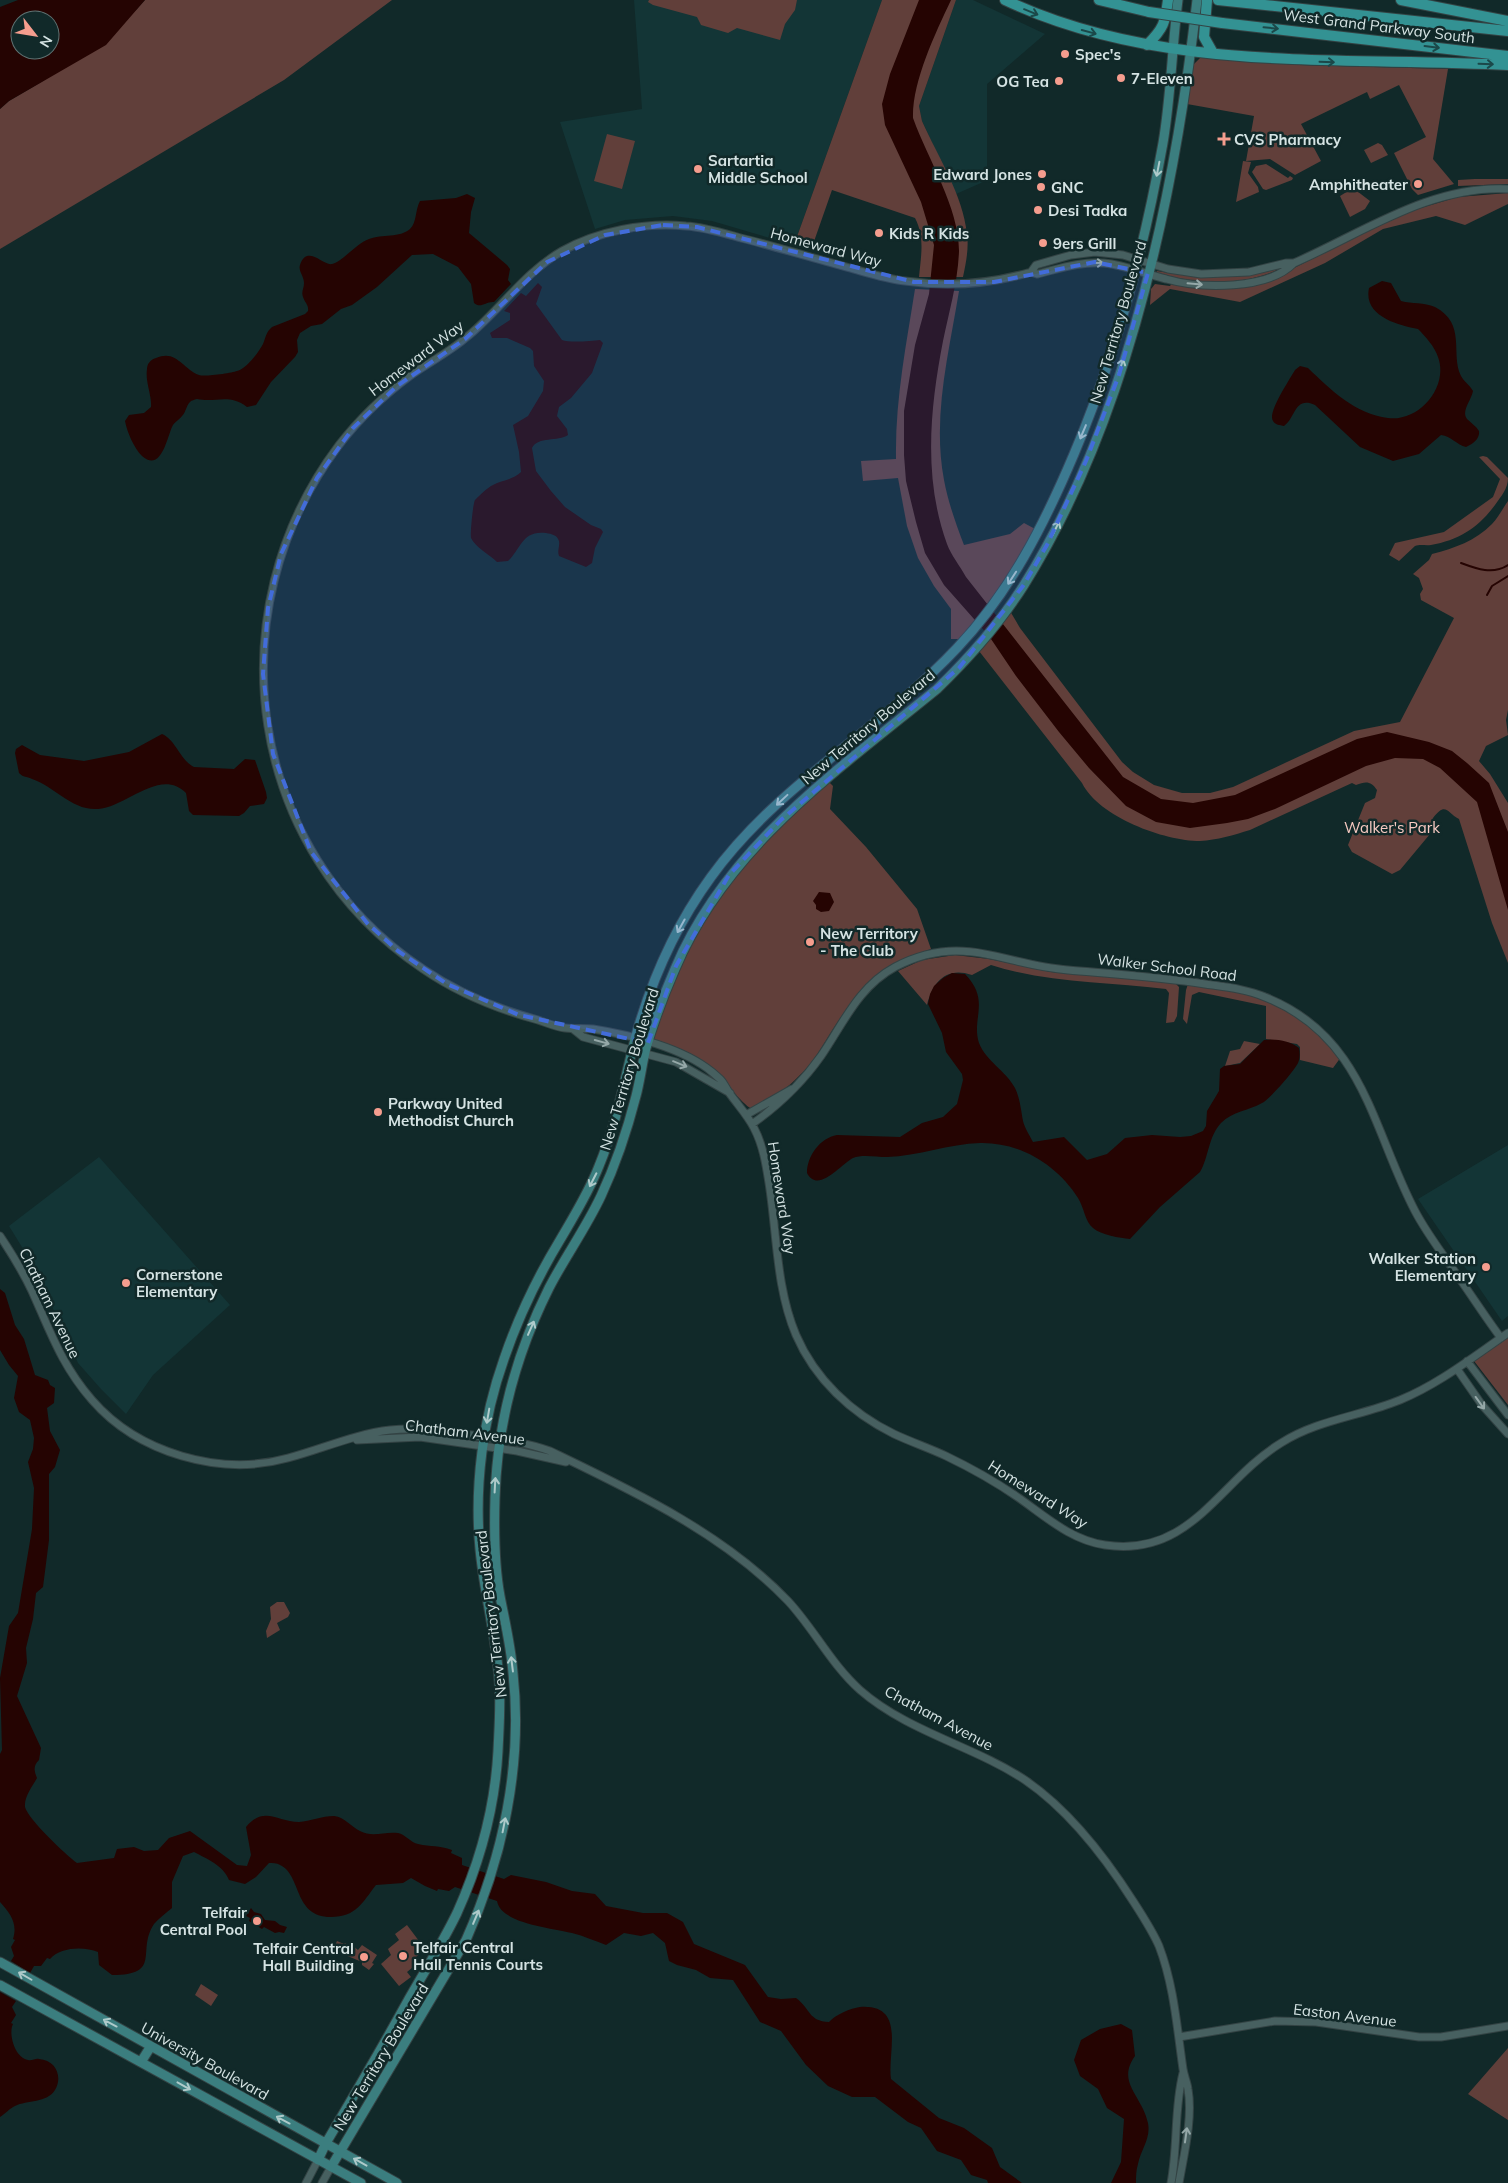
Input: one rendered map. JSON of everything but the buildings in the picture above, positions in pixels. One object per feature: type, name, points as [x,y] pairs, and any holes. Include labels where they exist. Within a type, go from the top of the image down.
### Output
[{"type":"highway","points":[[1005,0],[1058,22],[1111,38],[1147,45],[1301,61],[1508,65]]},
{"type":"highway","name":"West Grand Parkway South","points":[[1099,0],[1150,12],[1222,23],[1508,56]]},
{"type":"highway","points":[[1147,45],[1161,32],[1165,24],[1168,0]]},
{"type":"highway","points":[[1208,0],[1204,37],[1206,44],[1213,53]]},
{"type":"highway","name":"West Grand Parkway South","points":[[1221,0],[1508,31]]},
{"type":"highway","points":[[1401,0],[1508,21]]},
{"type":"main road","name":"New Territory Boulevard","points":[[318,2160],[326,2142],[443,1940],[465,1894],[475,1866],[494,1792],[499,1677],[479,1544],[479,1500],[484,1441],[490,1404],[503,1362],[521,1315],[539,1277],[597,1172],[608,1141],[635,1039],[663,961],[710,878],[729,853],[794,789],[926,679],[975,628],[996,602],[1035,540],[1093,408],[1137,264],[1163,141],[1178,0]]},
{"type":"main road","name":"New Territory Boulevard","points":[[331,2167],[466,1940],[483,1900],[499,1852],[509,1800],[516,1716],[510,1648],[500,1595],[494,1547],[494,1513],[499,1439],[513,1378],[528,1334],[549,1290],[600,1197],[622,1145],[637,1093],[648,1043],[676,966],[705,911],[729,875],[781,820],[937,689],[959,668],[1003,615],[1047,545],[1086,461],[1118,375],[1148,273],[1176,143],[1197,0]]},
{"type":"main road","points":[[608,1141],[622,1145]]},
{"type":"main road","points":[[568,1226],[580,1234]]},
{"type":"main road","points":[[479,1500],[486,1510],[494,1513]]},
{"type":"main road","name":"University Boulevard","points":[[0,1962],[397,2183]]},
{"type":"main road","name":"University Boulevard","points":[[0,1984],[361,2183]]},
{"type":"main road","points":[[141,2062],[151,2046]]},
{"type":"street","points":[[1163,141],[1176,143]]},
{"type":"street","points":[[1154,186],[1167,189]]},
{"type":"street","name":"Homeward Way","points":[[1031,272],[1036,266],[1083,252],[1105,252],[1137,264],[1148,273],[1185,283],[1231,285],[1266,279],[1288,270],[1294,263],[1418,204],[1461,193],[1508,189]]},
{"type":"street","name":"Homeward Way","points":[[1294,263],[1286,263],[1249,272],[1215,274],[1186,272],[1150,263],[1095,262],[1037,274],[1031,272],[994,282],[922,283],[880,276],[697,227],[662,225],[618,231],[576,245],[547,262],[519,285],[466,339],[412,374],[369,411],[342,442],[309,492],[281,554],[268,608],[263,674],[266,719],[273,754],[303,836],[326,873],[367,923],[416,964],[462,992],[519,1015],[573,1029],[586,1028],[635,1039],[678,1052],[702,1065],[720,1078],[752,1124],[761,1146],[766,1166],[781,1284],[787,1308],[798,1340],[821,1377],[843,1400],[876,1424],[975,1471],[1012,1493],[1057,1526],[1085,1540],[1107,1546],[1129,1546],[1150,1543],[1177,1533],[1200,1517],[1264,1455],[1284,1441],[1322,1424],[1408,1397],[1456,1369],[1508,1333]]},
{"type":"street","points":[[1065,257],[1067,267]]},
{"type":"street","points":[[694,904],[705,911]]},
{"type":"street","name":"Walker School Road","points":[[752,1124],[775,1108],[812,1068],[851,1006],[870,985],[894,968],[932,954],[954,950],[977,951],[1054,969],[1184,980],[1229,987],[1263,996],[1290,1010],[1320,1030],[1354,1072],[1423,1225],[1501,1338]]},
{"type":"street","name":"Homeward Way","points":[[573,1029],[584,1037],[686,1066],[730,1093]]},
{"type":"street","name":"Walker School Road","points":[[746,1115],[794,1087]]},
{"type":"street","name":"Chatham Avenue","points":[[0,1236],[32,1290],[52,1339],[71,1374],[92,1401],[127,1430],[147,1441],[181,1455],[212,1462],[233,1464],[287,1459],[347,1441],[420,1437],[484,1441],[499,1439],[534,1445],[618,1483],[692,1526],[754,1572],[786,1600],[804,1619],[833,1662],[876,1702],[911,1722],[1007,1769],[1047,1798],[1092,1844],[1116,1875],[1158,1944],[1169,1978],[1183,2072],[1188,2089],[1188,2126],[1180,2183]]},
{"type":"street","points":[[1467,1361],[1508,1415]]},
{"type":"street","points":[[1456,1369],[1482,1405],[1508,1434]]},
{"type":"street","name":"Chatham Avenue","points":[[484,1441],[498,1448],[517,1450],[579,1464]]},
{"type":"street","name":"Easton Avenue","points":[[1178,2037],[1274,2021],[1316,2022],[1419,2037],[1441,2037],[1508,2026]]},
{"type":"street","name":"Chatham Avenue","points":[[1171,2183],[1176,2158],[1178,2090],[1183,2072]]},
{"type":"street","name":"New Territory Boulevard","points":[[306,2183],[318,2160]]},
{"type":"street","name":"New Territory Boulevard","points":[[322,2183],[331,2167]]},
{"type":"highlighted area","points":[[663,225],[697,227],[914,282],[994,282],[1095,262],[1148,273],[1119,375],[1086,461],[1047,545],[1023,586],[959,668],[781,820],[729,875],[676,966],[648,1043],[519,1015],[447,984],[398,951],[367,923],[311,852],[273,754],[263,674],[268,608],[281,554],[317,478],[353,428],[397,386],[465,339],[547,262],[605,235]]},
{"type":"shaded area","points":[[18,0],[145,0],[106,45],[9,101],[0,109],[0,7]]},
{"type":"shaded area","name":"Sartartia Middle School","points":[[634,0],[882,0],[794,245],[712,221],[673,216],[625,220],[595,229],[560,122],[642,109]]},
{"type":"shaded area","points":[[919,0],[951,0],[920,74],[916,89],[913,118],[942,184],[958,234],[957,274],[938,366],[931,443],[934,494],[939,519],[947,544],[966,577],[1123,777],[1161,799],[1193,803],[1235,795],[1357,739],[1387,732],[1429,742],[1452,751],[1489,783],[1508,832],[1508,910],[1477,802],[1440,768],[1423,759],[1395,758],[1366,766],[1275,809],[1248,819],[1227,823],[1190,828],[1156,822],[1126,806],[1089,768],[1059,732],[1016,676],[989,636],[944,585],[925,553],[906,481],[904,455],[904,411],[915,345],[929,294],[934,245],[921,202],[885,125],[882,104],[890,74]]},
{"type":"shaded area","points":[[956,0],[973,0],[1045,34],[987,84],[987,173],[990,179],[956,194],[922,121],[919,106]]},
{"type":"shaded area","points":[[467,194],[475,198],[471,212],[469,233],[510,269],[508,280],[511,284],[494,302],[481,305],[474,303],[471,284],[458,267],[433,254],[412,255],[377,287],[352,305],[341,309],[322,324],[311,326],[300,333],[297,340],[298,352],[295,357],[271,382],[256,405],[247,407],[228,399],[192,400],[173,425],[159,457],[149,460],[139,453],[131,440],[125,421],[129,415],[144,413],[151,407],[147,374],[148,365],[151,361],[163,356],[169,356],[179,360],[199,375],[224,374],[241,370],[259,351],[267,333],[272,327],[305,314],[308,311],[302,295],[304,280],[300,265],[303,259],[311,256],[328,264],[336,263],[364,241],[406,232],[414,223],[420,201],[456,198]]},
{"type":"shaded area","points":[[1382,281],[1391,283],[1401,301],[1427,304],[1435,307],[1445,314],[1451,322],[1456,340],[1458,367],[1462,378],[1473,391],[1465,416],[1479,431],[1477,439],[1469,446],[1463,446],[1441,435],[1419,454],[1393,461],[1360,447],[1315,405],[1303,403],[1296,409],[1284,426],[1273,421],[1273,411],[1276,404],[1295,370],[1300,366],[1308,368],[1344,400],[1376,416],[1400,418],[1420,408],[1429,400],[1439,380],[1440,368],[1437,353],[1418,329],[1392,322],[1384,318],[1371,306],[1369,288]]},
{"type":"shaded area","points":[[538,283],[542,287],[536,304],[562,340],[575,342],[600,340],[603,343],[592,373],[571,398],[559,407],[557,416],[567,429],[568,435],[543,440],[532,448],[536,471],[551,491],[565,507],[603,532],[595,548],[592,563],[586,567],[559,556],[559,541],[556,536],[550,534],[532,534],[523,541],[508,561],[497,562],[479,548],[471,538],[475,500],[491,486],[515,477],[521,472],[513,425],[528,416],[543,391],[544,381],[534,366],[533,351],[530,348],[507,338],[492,338],[490,333],[510,320],[510,313],[504,311],[521,293],[526,296]]},
{"type":"shaded area","points":[[162,734],[171,741],[185,760],[194,767],[234,769],[245,759],[255,760],[266,792],[267,798],[264,804],[250,806],[239,816],[193,815],[189,811],[186,793],[176,786],[165,784],[143,790],[109,807],[89,809],[71,802],[40,782],[21,775],[15,753],[16,749],[22,745],[40,755],[84,761],[129,752]]},
{"type":"shaded area","points":[[819,892],[830,893],[834,902],[829,911],[821,912],[816,909],[813,901]]},
{"type":"shaded area","points":[[952,973],[965,974],[973,984],[979,1001],[977,1034],[979,1043],[986,1055],[1007,1076],[1015,1088],[1026,1130],[1033,1142],[1064,1137],[1087,1160],[1107,1154],[1125,1138],[1152,1135],[1180,1137],[1191,1136],[1203,1131],[1206,1126],[1207,1111],[1219,1091],[1220,1069],[1224,1066],[1240,1064],[1264,1040],[1273,1039],[1296,1046],[1299,1048],[1299,1060],[1287,1078],[1266,1100],[1257,1106],[1230,1116],[1221,1123],[1211,1141],[1200,1172],[1160,1207],[1130,1239],[1116,1237],[1093,1228],[1088,1222],[1078,1198],[1059,1175],[1048,1166],[1023,1151],[995,1144],[957,1145],[910,1155],[857,1157],[823,1179],[812,1179],[807,1173],[809,1160],[825,1140],[837,1135],[900,1137],[922,1123],[943,1117],[957,1104],[963,1080],[962,1074],[946,1052],[942,1033],[928,1004],[934,986]]},
{"type":"shaded area","name":"Walker Station Elementary","points":[[1508,1145],[1508,1316],[1502,1321],[1418,1199]]},
{"type":"shaded area","name":"Cornerstone Elementary","points":[[99,1157],[230,1305],[153,1375],[126,1414],[78,1363],[33,1265],[9,1226]]},
{"type":"shaded area","points":[[0,1289],[5,1293],[15,1325],[24,1339],[35,1375],[48,1380],[50,1385],[55,1388],[54,1403],[47,1408],[50,1431],[60,1450],[55,1467],[49,1474],[49,1540],[43,1587],[36,1593],[33,1619],[26,1648],[27,1663],[17,1696],[41,1748],[35,1769],[37,1778],[27,1796],[25,1807],[40,1828],[72,1859],[77,1863],[114,1858],[117,1849],[134,1847],[144,1851],[158,1850],[169,1838],[190,1831],[237,1865],[247,1866],[251,1855],[246,1827],[253,1820],[259,1817],[271,1816],[299,1822],[334,1816],[341,1818],[365,1833],[398,1833],[415,1843],[452,1850],[451,1853],[462,1858],[462,1865],[504,1879],[511,1875],[546,1882],[572,1891],[595,1894],[606,1906],[643,1913],[667,1913],[683,1922],[694,1944],[745,1965],[768,1997],[781,1999],[796,1998],[813,2017],[829,2022],[843,2012],[860,2007],[875,2008],[884,2013],[889,2021],[892,2032],[891,2079],[939,2118],[964,2128],[992,2148],[1000,2167],[1022,2183],[988,2183],[987,2180],[971,2175],[961,2160],[937,2151],[921,2128],[908,2122],[875,2097],[852,2097],[828,2086],[806,2065],[781,2031],[760,2022],[733,1980],[710,1978],[696,1970],[669,1961],[665,1943],[653,1933],[641,1936],[624,1933],[606,1945],[576,1934],[517,1920],[501,1909],[497,1901],[455,1887],[449,1891],[438,1889],[437,1891],[411,1878],[403,1883],[376,1885],[353,1912],[347,1915],[331,1917],[319,1915],[310,1910],[304,1903],[292,1877],[279,1864],[269,1863],[256,1877],[245,1884],[229,1880],[219,1866],[194,1852],[183,1856],[172,1882],[172,1908],[154,1924],[149,1934],[143,1966],[138,1971],[112,1975],[99,1965],[98,1952],[79,1948],[66,1950],[54,1955],[50,1959],[47,1958],[41,1966],[34,1966],[30,1973],[11,1961],[14,1956],[11,1947],[15,1940],[13,1939],[14,1923],[10,1914],[0,1902],[0,1754],[2,1750],[0,1678],[9,1626],[18,1613],[32,1529],[34,1488],[28,1462],[33,1449],[34,1438],[30,1420],[19,1412],[14,1398],[18,1376],[0,1350]]},
{"type":"shaded area","name":"Telfair Central Pool","points":[[251,1908],[254,1912],[261,1914],[265,1920],[275,1921],[287,1927],[284,1933],[275,1933],[264,1927],[262,1929],[249,1921],[250,1918],[246,1916]]},
{"type":"shaded area","points":[[0,1992],[16,2001],[12,2007],[16,2015],[11,2023],[13,2024],[11,2034],[19,2055],[28,2060],[38,2059],[50,2062],[56,2070],[58,2080],[55,2090],[47,2097],[15,2106],[0,2117]]},
{"type":"shaded area","points":[[1121,2024],[1132,2030],[1135,2056],[1130,2065],[1129,2082],[1145,2113],[1149,2129],[1137,2166],[1136,2183],[1111,2183],[1121,2162],[1124,2119],[1107,2108],[1098,2089],[1080,2076],[1074,2060],[1081,2040],[1100,2029]]},
{"type":"green space","points":[[145,0],[392,0],[284,80],[0,249],[0,109],[9,101],[43,81],[136,10]]},
{"type":"green space","points":[[649,0],[797,0],[795,10],[785,24],[780,40],[737,28],[728,33],[701,25],[697,17],[653,5],[648,2]]},
{"type":"green space","points":[[882,0],[956,0],[919,106],[922,121],[949,176],[965,219],[968,245],[963,277],[919,277],[921,239],[915,218],[832,190],[811,250],[794,245]]},
{"type":"green space","points":[[1211,56],[1300,65],[1448,69],[1433,159],[1454,184],[1418,195],[1412,189],[1394,153],[1426,137],[1399,85],[1370,99],[1367,92],[1301,124],[1321,161],[1295,175],[1270,159],[1246,161],[1254,116],[1187,104],[1194,64],[1201,57]]},
{"type":"green space","points":[[607,134],[635,141],[622,189],[594,181]]},
{"type":"green space","points":[[1378,143],[1382,145],[1388,155],[1371,163],[1364,150]]},
{"type":"green space","points":[[1243,161],[1251,162],[1248,173],[1258,187],[1259,192],[1236,202]]},
{"type":"green space","points":[[1266,164],[1288,178],[1290,176],[1293,178],[1292,180],[1266,190],[1263,189],[1252,172],[1256,166]]},
{"type":"green space","points":[[1508,179],[1508,184],[1458,186],[1458,180]]},
{"type":"green space","points":[[1353,188],[1370,201],[1365,209],[1350,217],[1340,196]]},
{"type":"green space","points":[[1508,193],[1508,204],[1465,225],[1436,216],[1383,229],[1325,263],[1240,302],[1170,289],[1150,305],[1151,289],[1155,284],[1170,286],[1172,283],[1221,288],[1286,272],[1404,213],[1458,197]]},
{"type":"green space","points":[[1278,269],[1248,279],[1222,282],[1195,281],[1156,273],[1157,271],[1173,274],[1203,275]]},
{"type":"green space","points":[[915,289],[959,291],[943,385],[940,432],[944,480],[952,513],[964,545],[1010,534],[1024,523],[1037,530],[1014,568],[962,639],[951,639],[951,609],[934,586],[918,558],[907,526],[898,478],[863,481],[861,461],[896,459],[899,395]]},
{"type":"green space","points":[[1479,457],[1487,457],[1508,478],[1504,492],[1489,513],[1467,532],[1450,540],[1431,545],[1415,546],[1399,561],[1389,555],[1395,543],[1444,532],[1493,497],[1500,479]]},
{"type":"green space","name":"Walker's Park","points":[[1508,501],[1508,710],[1506,720],[1508,735],[1486,746],[1479,761],[1490,774],[1508,803],[1508,963],[1492,923],[1459,819],[1446,810],[1441,810],[1437,813],[1433,818],[1435,828],[1400,870],[1392,874],[1352,852],[1348,845],[1365,803],[1375,798],[1377,790],[1368,783],[1356,785],[1352,783],[1250,830],[1213,840],[1185,840],[1151,832],[1117,816],[1090,795],[979,651],[1010,611],[1020,628],[1122,762],[1133,772],[1154,785],[1182,793],[1210,793],[1233,787],[1354,731],[1400,722],[1454,618],[1421,600],[1420,594],[1423,589],[1419,578],[1413,574],[1429,560],[1432,554],[1464,543],[1479,535],[1492,524]]},
{"type":"green space","name":"New Territory - The Club","points":[[829,782],[833,786],[830,809],[866,847],[917,909],[931,949],[898,963],[874,979],[843,1013],[804,1071],[783,1090],[752,1109],[743,1102],[708,1064],[684,1051],[657,1042],[654,1040],[654,1036],[683,961],[701,927],[722,896],[744,866],[770,837]]},
{"type":"green space","points":[[955,955],[989,959],[1051,972],[1174,982],[1179,987],[1177,1016],[1174,1022],[1166,1023],[1169,993],[1166,989],[1055,979],[991,965],[972,975],[963,973],[948,974],[937,983],[927,1005],[898,971],[922,960]]},
{"type":"green space","points":[[1188,984],[1253,994],[1305,1021],[1341,1057],[1333,1068],[1300,1060],[1300,1047],[1297,1044],[1266,1039],[1266,1006],[1199,992],[1192,995],[1187,1024],[1183,1019]]},
{"type":"green space","points":[[1244,1041],[1260,1044],[1240,1063],[1225,1066],[1230,1051],[1240,1049]]},
{"type":"green space","points":[[1508,1337],[1508,1405],[1474,1361]]},
{"type":"green space","points":[[277,1602],[284,1602],[290,1613],[288,1617],[277,1623],[280,1630],[267,1638],[266,1631],[271,1619],[270,1607]]},
{"type":"green space","name":"Telfair Central Hall Tennis Courts","points":[[407,1925],[425,1949],[415,1958],[418,1963],[407,1972],[411,1977],[399,1986],[381,1964],[391,1955],[388,1949],[399,1940],[395,1934]]},
{"type":"green space","name":"Telfair Central Hall Building","points":[[337,1941],[351,1947],[352,1945],[358,1950],[362,1945],[377,1955],[372,1963],[374,1964],[369,1970],[362,1965],[362,1962],[333,1950]]},
{"type":"green space","points":[[201,1984],[218,1995],[211,2006],[195,1995]]},
{"type":"green space","points":[[1508,2048],[1508,2120],[1468,2094]]},
{"type":"waterway","points":[[1461,563],[1479,569],[1491,570],[1497,570],[1508,565]]},
{"type":"waterway","points":[[1487,595],[1492,586],[1508,576]]},
{"type":"place","name":"Spec's","points":[[1065,54]]},
{"type":"place","name":"7-Eleven","points":[[1121,78]]},
{"type":"place","name":"OG Tea","points":[[1059,81]]},
{"type":"place","name":"CVS Pharmacy","points":[[1224,139]]},
{"type":"place","name":"Sartartia Middle School","points":[[698,169]]},
{"type":"place","name":"Edward Jones","points":[[1042,174]]},
{"type":"place","name":"Amphitheater","points":[[1418,184]]},
{"type":"place","name":"GNC","points":[[1041,187]]},
{"type":"place","name":"Desi Tadka","points":[[1038,210]]},
{"type":"place","name":"Kids R Kids","points":[[879,233]]},
{"type":"place","name":"9ers Grill","points":[[1043,243]]},
{"type":"place","name":"New Territory - The Club","points":[[810,942]]},
{"type":"place","name":"Parkway United Methodist Church","points":[[378,1112]]},
{"type":"place","name":"Walker Station Elementary","points":[[1486,1267]]},
{"type":"place","name":"Cornerstone Elementary","points":[[126,1283]]},
{"type":"place","name":"Telfair Central Pool","points":[[257,1921]]},
{"type":"place","name":"Telfair Central Hall Tennis Courts","points":[[403,1956]]},
{"type":"place","name":"Telfair Central Hall Building","points":[[364,1957]]}]
